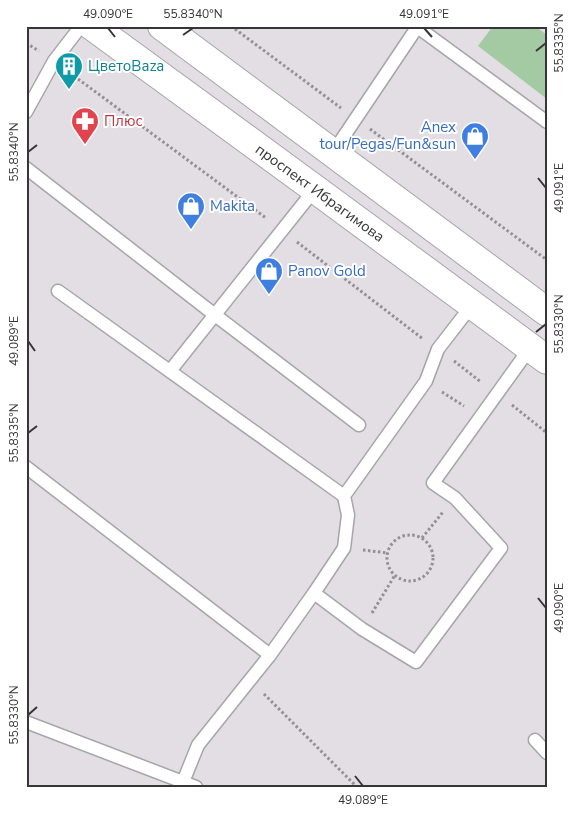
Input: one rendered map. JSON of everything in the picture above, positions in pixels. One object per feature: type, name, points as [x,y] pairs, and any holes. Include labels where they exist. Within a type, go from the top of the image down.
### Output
[{"type":"main road","name":"проспект Ибрагимова","points":[[92,26],[315,188],[538,354]]},
{"type":"main road","points":[[162,26],[547,312]]},
{"type":"lane","points":[[26,112],[54,61],[81,26]]},
{"type":"lane","points":[[332,154],[417,27],[547,122]]},
{"type":"lane","points":[[26,168],[359,425]]},
{"type":"lane","points":[[170,371],[315,188]]},
{"type":"lane","points":[[58,291],[344,496],[348,515],[344,548],[270,655],[198,744],[183,782]]},
{"type":"lane","points":[[344,496],[426,381],[438,349],[472,304]]},
{"type":"lane","points":[[314,594],[362,629],[416,662],[501,548],[455,498],[433,483],[480,417],[538,354]]},
{"type":"lane","points":[[26,467],[270,655]]},
{"type":"lane","points":[[26,722],[196,787]]},
{"type":"lane","points":[[535,740],[547,753]]},
{"type":"path","points":[[231,26],[547,260]]},
{"type":"path","points":[[426,381],[480,417],[518,409]]},
{"type":"path","points":[[422,538],[455,498]]},
{"type":"path","points":[[408,535],[422,538],[428,543],[433,557],[429,572],[423,577],[409,581],[395,575],[387,559],[390,546],[395,541],[408,535]]},
{"type":"path","points":[[362,629],[395,575]]},
{"type":"path","points":[[250,680],[357,787]]},
{"type":"green space","points":[[493,26],[535,26],[547,35],[547,99],[478,46]]},
{"type":"place","name":"ЦветоBaza","points":[[69,90]]},
{"type":"place","name":"Плюс","points":[[85,145]]},
{"type":"place","name":"Anex tour/Pegas/Fun&sun","points":[[475,160]]},
{"type":"place","name":"Makita","points":[[191,230]]},
{"type":"place","name":"Panov Gold","points":[[269,295]]}]
